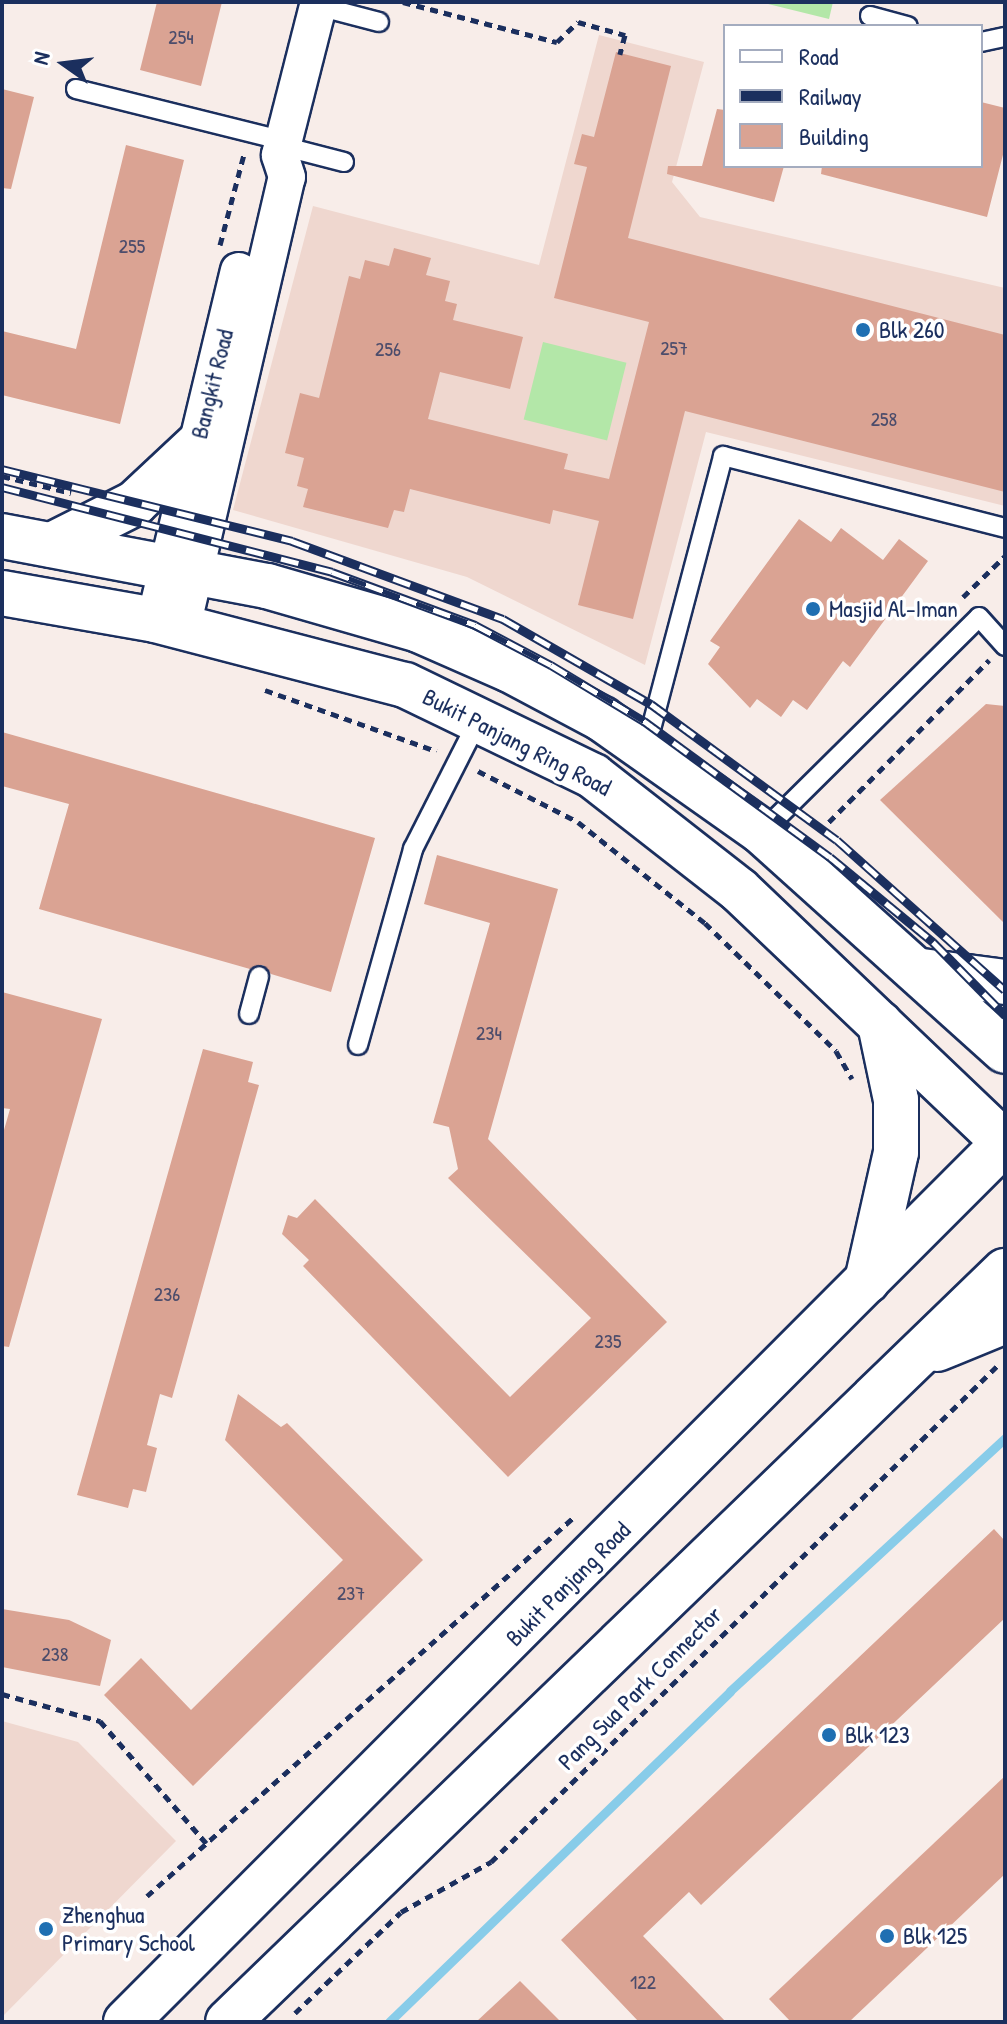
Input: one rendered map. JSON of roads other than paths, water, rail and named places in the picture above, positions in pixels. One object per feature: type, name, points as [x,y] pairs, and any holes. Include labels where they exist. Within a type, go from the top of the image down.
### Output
[{"type":"main road","points":[[52,545],[135,503],[198,444]]},
{"type":"main road","points":[[2,536],[179,567],[419,630],[576,705],[646,749],[762,832],[922,971],[1005,1051]]},
{"type":"main road","name":"Bukit Panjang Ring Road","points":[[2,593],[169,623],[405,685],[593,776],[644,811],[880,1024],[1005,1142]]},
{"type":"main road","points":[[922,971],[1005,982]]},
{"type":"main road","points":[[867,1281],[896,1152],[896,1100],[880,1024]]},
{"type":"main road","name":"Bukit Panjang Road","points":[[126,2022],[1005,1142]]},
{"type":"main road","points":[[228,2022],[1005,1271]]},
{"type":"main road","points":[[913,1359],[1005,1321]]},
{"type":"street","name":"Bangkit Road","points":[[179,567],[287,177],[282,148],[318,4]]},
{"type":"street","name":"Bangkit Road","points":[[169,623],[198,444],[263,171],[282,148]]},
{"type":"lane","points":[[318,4],[379,22]]},
{"type":"lane","points":[[870,16],[900,24]]},
{"type":"lane","points":[[983,42],[1005,37]]},
{"type":"lane","points":[[76,89],[282,148],[344,162]]},
{"type":"lane","points":[[646,749],[723,456],[1005,528]]},
{"type":"lane","points":[[762,832],[979,617],[1001,652]]},
{"type":"lane","points":[[358,1045],[413,849],[455,759],[480,719]]},
{"type":"lane","points":[[249,1014],[259,976]]},
{"type":"waterway","points":[[389,2022],[730,1691],[1005,1438]]},
{"type":"railway","points":[[2,469],[292,541],[503,619],[651,704],[837,840],[1005,990]]},
{"type":"railway","points":[[2,487],[332,572],[475,625],[551,665],[644,721],[830,857],[933,942],[1005,1015]]},
{"type":"place","name":"Blk 260","points":[[863,330]]},
{"type":"place","name":"Masjid Al-Iman","points":[[813,609]]},
{"type":"place","name":"Blk 123","points":[[829,1735]]},
{"type":"place","name":"Zhenghua Primary School","points":[[46,1929]]},
{"type":"place","name":"Blk 125","points":[[887,1936]]}]
